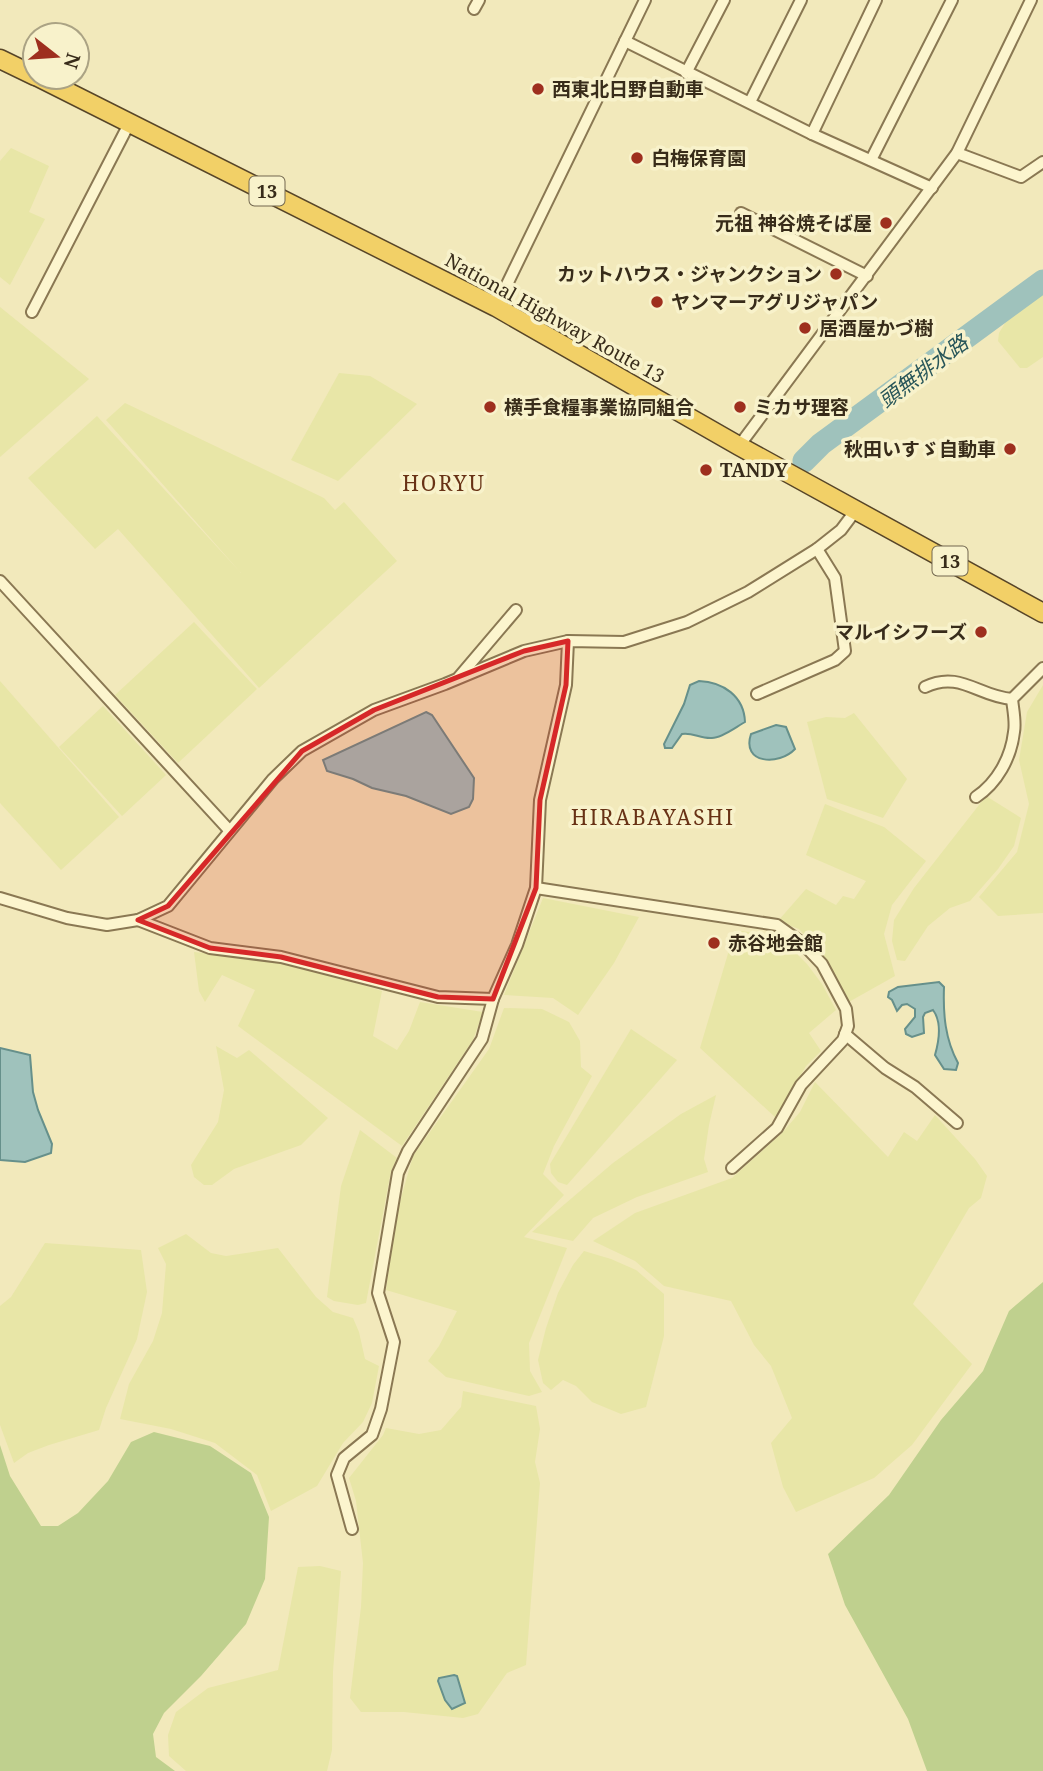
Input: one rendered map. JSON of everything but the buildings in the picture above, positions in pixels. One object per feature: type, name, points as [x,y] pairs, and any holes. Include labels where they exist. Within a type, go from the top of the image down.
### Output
[{"type":"highway","name":"National Highway Route 13","points":[[0,58],[21,68]]},
{"type":"highway","name":"National Highway Route 13","points":[[67,91],[496,307],[739,446],[1043,613]]},
{"type":"street","points":[[496,307],[645,0]]},
{"type":"street","points":[[686,73],[724,0]]},
{"type":"street","points":[[750,102],[801,0]]},
{"type":"street","points":[[812,134],[876,0]]},
{"type":"street","points":[[871,160],[952,0]]},
{"type":"street","points":[[739,446],[957,153],[1031,0]]},
{"type":"street","points":[[625,41],[812,134],[932,188]]},
{"type":"street","points":[[32,312],[130,122]]},
{"type":"street","points":[[957,153],[1021,177],[1043,162]]},
{"type":"street","points":[[741,213],[867,276]]},
{"type":"street","points":[[0,898],[67,918],[107,925],[138,920],[168,906],[273,779],[302,751],[374,710],[524,651],[568,641],[624,642],[687,622],[748,592],[817,548],[841,530],[856,510]]},
{"type":"street","points":[[757,694],[835,660],[845,651],[835,578],[817,548]]},
{"type":"street","points":[[0,581],[229,830]]},
{"type":"street","points":[[457,679],[516,610]]},
{"type":"street","points":[[352,1528],[337,1475],[344,1458],[372,1435],[381,1409],[394,1342],[378,1293],[398,1173],[408,1151],[482,1039],[493,999],[517,945],[536,888],[540,800],[566,685],[568,641]]},
{"type":"street","points":[[976,797],[988,789],[1006,763],[1014,731],[1012,699],[1043,667]]},
{"type":"street","points":[[925,687],[939,680],[954,681],[975,687],[996,698],[1012,699]]},
{"type":"street","points":[[536,888],[777,925],[802,943],[822,964],[846,1009],[848,1026],[843,1040],[801,1085],[777,1128],[732,1168]]},
{"type":"street","points":[[138,920],[210,948],[281,957],[438,997],[493,999]]},
{"type":"street","points":[[845,1034],[957,1123]]},
{"type":"highlighted area","points":[[568,641],[566,685],[540,800],[536,888],[493,999],[438,997],[281,957],[210,948],[138,920],[168,906],[302,751],[374,710],[524,651]]},
{"type":"shaded area","points":[[11,148],[49,166],[29,212],[45,219],[10,285],[0,277],[0,161]]},
{"type":"shaded area","points":[[1043,293],[1043,357],[1027,368],[1020,368],[998,341],[999,333],[1008,318]]},
{"type":"shaded area","points":[[0,307],[89,379],[0,457]]},
{"type":"shaded area","points":[[339,373],[370,376],[417,404],[338,481],[291,460]]},
{"type":"shaded area","points":[[125,403],[324,498],[335,510],[344,502],[397,561],[259,688],[118,529],[95,549],[28,478],[97,416],[241,573],[106,420]]},
{"type":"shaded area","points":[[194,622],[257,689],[178,763],[115,695]]},
{"type":"shaded area","points":[[0,681],[119,817],[61,870],[0,803]]},
{"type":"shaded area","points":[[1043,685],[1043,913],[998,916],[979,897],[1017,852],[1029,804],[1019,760],[1027,712]]},
{"type":"shaded area","points":[[103,706],[166,775],[122,816],[59,747]]},
{"type":"shaded area","points":[[854,713],[907,779],[883,818],[827,799],[807,722],[826,717],[845,718]]},
{"type":"shaded area","points":[[986,796],[1021,818],[1014,846],[970,901],[950,908],[928,926],[905,961],[897,960],[892,941],[894,920],[914,888]]},
{"type":"shaded area","points":[[825,804],[884,827],[926,861],[892,905],[884,934],[895,976],[847,1003],[828,961],[799,929],[778,921],[806,889],[836,905],[843,896],[854,899],[866,881],[806,855]]},
{"type":"shaded area","points":[[543,898],[639,917],[614,963],[578,1015],[553,998],[504,995]]},
{"type":"shaded area","points":[[735,930],[774,936],[791,948],[822,984],[836,1010],[809,1033],[821,1051],[806,1066],[776,1118],[700,1048]]},
{"type":"shaded area","points":[[194,952],[268,960],[382,991],[373,1036],[397,1050],[409,1031],[420,1002],[483,1012],[473,1040],[402,1146],[238,1026],[255,990],[222,975],[205,1002],[199,991]]},
{"type":"shaded area","points":[[504,1008],[542,1009],[569,1022],[580,1041],[581,1067],[592,1076],[554,1146],[543,1174],[564,1195],[524,1237],[567,1248],[529,1343],[530,1371],[542,1392],[529,1396],[446,1377],[428,1361],[457,1311],[386,1290],[397,1212],[413,1156],[489,1049]]},
{"type":"shaded area","points":[[631,1029],[677,1060],[567,1185],[558,1182],[551,1173],[550,1164]]},
{"type":"shaded area","points":[[216,1046],[237,1058],[249,1050],[328,1118],[301,1145],[234,1169],[212,1185],[204,1185],[194,1177],[191,1165],[218,1122],[224,1090]]},
{"type":"shaded area","points":[[815,1082],[888,1157],[904,1132],[917,1141],[935,1115],[987,1176],[981,1198],[969,1208],[913,1304],[972,1364],[912,1445],[874,1478],[796,1512],[783,1487],[771,1443],[792,1418],[771,1366],[754,1345],[731,1301],[664,1286],[635,1261],[593,1241],[635,1213],[732,1178],[782,1133],[800,1112]]},
{"type":"shaded area","points":[[716,1095],[704,1159],[708,1172],[637,1197],[593,1218],[573,1241],[532,1232],[613,1163],[681,1114]]},
{"type":"shaded area","points":[[360,1130],[397,1158],[391,1171],[366,1303],[358,1305],[334,1301],[327,1297],[341,1186]]},
{"type":"shaded area","points":[[186,1234],[211,1253],[226,1256],[278,1248],[316,1297],[333,1312],[353,1318],[365,1359],[379,1366],[372,1403],[363,1422],[343,1443],[317,1486],[271,1511],[257,1475],[215,1443],[171,1429],[120,1419],[129,1384],[153,1341],[162,1313],[166,1264],[158,1248]]},
{"type":"shaded area","points":[[45,1243],[141,1250],[147,1292],[137,1339],[99,1430],[28,1453],[14,1463],[0,1425],[0,1306],[11,1297]]},
{"type":"shaded area","points":[[584,1251],[636,1270],[664,1294],[664,1336],[646,1407],[621,1414],[592,1402],[576,1386],[563,1380],[551,1390],[543,1383],[538,1360],[546,1328],[558,1293]]},
{"type":"shaded area","points":[[463,1391],[536,1406],[540,1429],[535,1462],[540,1483],[526,1665],[507,1673],[478,1714],[463,1718],[404,1712],[361,1712],[350,1698],[361,1607],[363,1563],[356,1501],[349,1478],[386,1428],[419,1434],[441,1430],[461,1407]]},
{"type":"shaded area","points":[[320,1566],[341,1571],[333,1671],[332,1750],[327,1771],[186,1771],[169,1756],[168,1735],[176,1712],[208,1688],[278,1670],[298,1567]]},
{"type":"green space","points":[[1043,1282],[1043,1771],[927,1771],[908,1719],[845,1605],[828,1554],[889,1495],[941,1420],[983,1371],[1009,1311]]},
{"type":"green space","points":[[154,1432],[210,1446],[251,1473],[269,1517],[265,1579],[246,1624],[201,1676],[164,1713],[153,1734],[156,1757],[175,1771],[0,1771],[0,1445],[10,1476],[41,1526],[58,1526],[78,1513],[108,1481],[131,1442]]},
{"type":"water","points":[[699,681],[716,684],[731,692],[741,705],[745,722],[716,738],[682,734],[672,748],[665,748],[664,744],[684,704],[690,685]]},
{"type":"water","points":[[426,712],[432,715],[474,778],[473,799],[469,807],[451,814],[406,796],[372,788],[327,771],[323,760]]},
{"type":"water","points":[[776,725],[786,727],[795,749],[771,760],[756,756],[749,744],[751,734]]},
{"type":"water","points":[[939,982],[944,987],[946,1026],[958,1063],[956,1070],[944,1069],[935,1055],[939,1026],[933,1010],[925,1013],[923,1017],[924,1033],[912,1037],[906,1034],[905,1029],[915,1017],[915,1009],[907,1004],[897,1011],[888,997],[889,992],[898,987]]},
{"type":"water","points":[[0,1048],[30,1055],[33,1092],[52,1144],[51,1153],[25,1162],[0,1160]]},
{"type":"water","points":[[457,1676],[465,1703],[452,1709],[445,1700],[438,1681],[439,1678]]},
{"type":"waterway","name":"頭無排水路","points":[[804,461],[821,444],[1043,281]]},
{"type":"place","name":"西東北日野自動車","points":[[538,89]]},
{"type":"place","name":"白梅保育園","points":[[637,158]]},
{"type":"place","name":"元祖 神谷焼そば屋","points":[[886,223]]},
{"type":"place","name":"カットハウス・ジャンクション","points":[[836,274]]},
{"type":"place","name":"ヤンマーアグリジャパン","points":[[657,302]]},
{"type":"place","name":"居酒屋かづ樹","points":[[805,328]]},
{"type":"place","name":"横手食糧事業協同組合","points":[[490,407]]},
{"type":"place","name":"ミカサ理容","points":[[740,407]]},
{"type":"place","name":"秋田いすゞ自動車","points":[[1010,449]]},
{"type":"place","name":"TANDY","points":[[706,470]]},
{"type":"place","name":"マルイシフーズ","points":[[981,632]]},
{"type":"place","name":"赤谷地会館","points":[[714,943]]},
{"type":"district","name":"HORYU","points":[[444,483]]},
{"type":"district","name":"HIRABAYASHI","points":[[653,817]]}]
